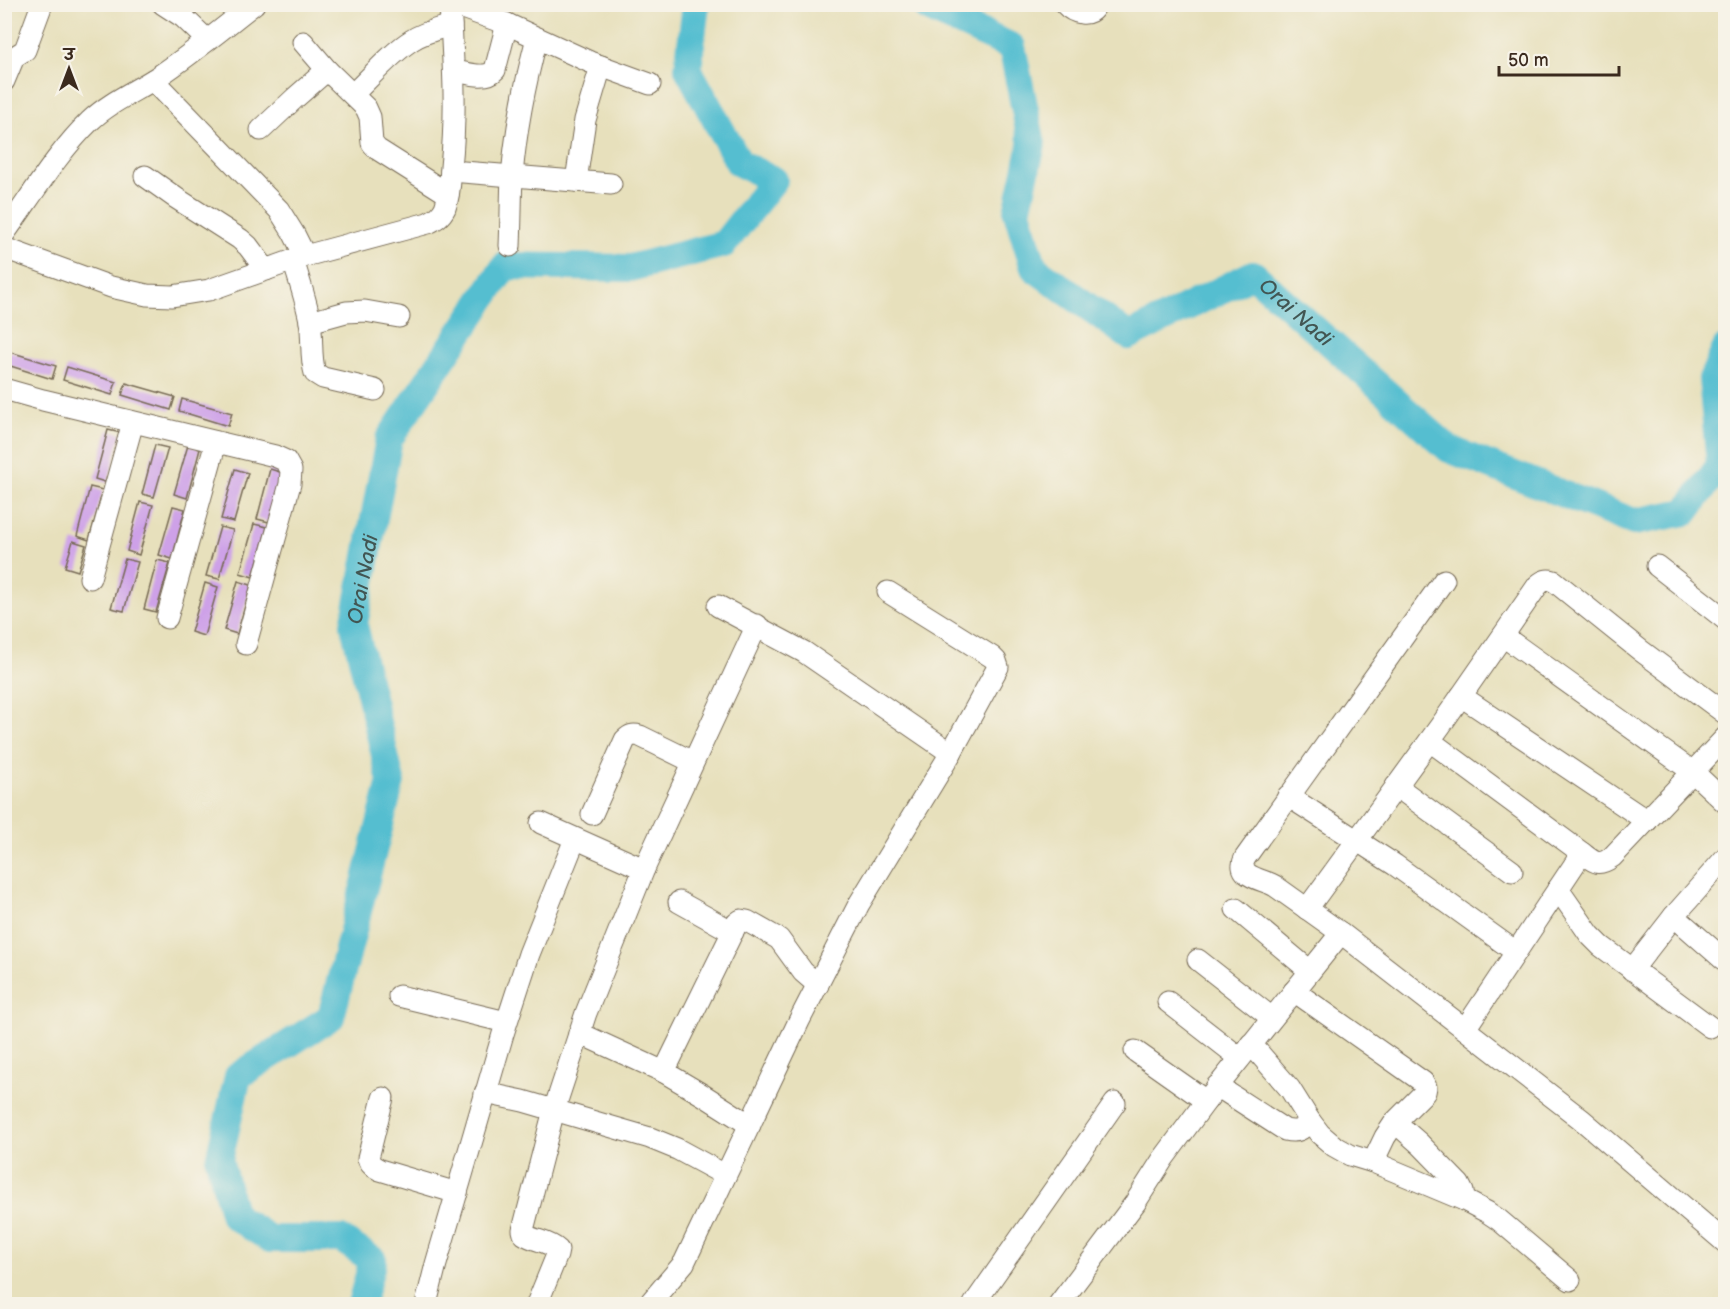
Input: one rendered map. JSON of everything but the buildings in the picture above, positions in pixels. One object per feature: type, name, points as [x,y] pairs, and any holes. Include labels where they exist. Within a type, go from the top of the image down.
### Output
[{"type":"street","points":[[4,81],[14,57],[25,50],[42,4]]},
{"type":"street","points":[[163,4],[183,17],[207,40]]},
{"type":"street","points":[[4,234],[63,152],[90,121],[119,99],[176,65],[254,4]]},
{"type":"street","points":[[1065,4],[1070,10],[1083,14],[1094,10],[1096,4]]},
{"type":"street","points":[[451,11],[507,24],[601,66],[650,84]]},
{"type":"street","points":[[4,248],[111,287],[147,295],[172,296],[209,290],[299,258],[428,223],[438,218],[444,209],[448,194],[455,132],[455,71],[451,11]]},
{"type":"street","points":[[353,94],[399,50],[411,40],[424,34],[451,11]]},
{"type":"street","points":[[455,71],[491,74],[495,70],[507,24]]},
{"type":"street","points":[[510,246],[512,175],[526,81],[537,38]]},
{"type":"street","points":[[303,42],[327,70],[366,108],[370,117],[370,136],[377,149],[448,194]]},
{"type":"street","points":[[576,181],[585,120],[601,66]]},
{"type":"street","points":[[261,130],[327,70]]},
{"type":"street","points":[[153,80],[279,210],[294,234],[310,322],[315,373],[323,378],[375,390]]},
{"type":"street","points":[[451,171],[611,184]]},
{"type":"street","points":[[145,176],[240,239],[266,270]]},
{"type":"street","points":[[310,322],[346,312],[365,311],[399,317]]},
{"type":"street","points":[[4,389],[275,456],[286,461],[291,470],[290,484],[246,644]]},
{"type":"street","points":[[90,579],[133,422]]},
{"type":"street","points":[[167,618],[216,442]]},
{"type":"street","points":[[1658,566],[1725,620]]},
{"type":"street","points":[[1444,580],[1245,858],[1242,864],[1243,870],[1247,875],[1275,886],[1341,933],[1581,1119],[1725,1243]]},
{"type":"street","points":[[1307,909],[1544,580],[1554,581],[1725,714]]},
{"type":"street","points":[[649,1305],[684,1263],[818,984],[859,904],[951,753],[998,667],[996,661],[888,592]]},
{"type":"street","points":[[718,606],[804,652],[951,753]]},
{"type":"street","points":[[537,1305],[558,1250],[554,1246],[528,1237],[523,1230],[554,1110],[586,1012],[645,869],[756,625]]},
{"type":"street","points":[[1503,636],[1693,772],[1725,803]]},
{"type":"street","points":[[1461,696],[1647,820]]},
{"type":"street","points":[[592,814],[625,740],[629,736],[640,736],[693,762]]},
{"type":"street","points":[[1430,741],[1593,861],[1600,863],[1612,857],[1725,737]]},
{"type":"street","points":[[1396,786],[1512,871]]},
{"type":"street","points":[[1288,796],[1395,865],[1516,952]]},
{"type":"street","points":[[541,823],[645,869]]},
{"type":"street","points":[[426,1305],[506,1022],[529,954],[575,839]]},
{"type":"street","points":[[1465,1029],[1582,853]]},
{"type":"street","points":[[1632,970],[1725,856]]},
{"type":"street","points":[[1557,889],[1595,940],[1710,1027]]},
{"type":"street","points":[[679,902],[733,932]]},
{"type":"street","points":[[1236,909],[1310,971]]},
{"type":"street","points":[[1674,916],[1723,959]]},
{"type":"street","points":[[663,1072],[737,923],[741,920],[779,939],[802,972],[818,984]]},
{"type":"street","points":[[1059,1305],[1135,1203],[1163,1159],[1211,1093],[1341,933]]},
{"type":"street","points":[[1198,960],[1272,1018]]},
{"type":"street","points":[[1294,991],[1423,1082],[1426,1087],[1425,1092],[1395,1122],[1372,1162]]},
{"type":"street","points":[[399,996],[506,1022]]},
{"type":"street","points":[[1168,1002],[1245,1051],[1290,1089],[1320,1134],[1334,1146],[1350,1155],[1464,1200],[1487,1212],[1570,1280]]},
{"type":"street","points":[[579,1033],[663,1072],[750,1125]]},
{"type":"street","points":[[1135,1051],[1285,1130],[1295,1132],[1302,1130],[1310,1121]]},
{"type":"street","points":[[486,1093],[650,1138],[677,1149],[725,1175]]},
{"type":"street","points":[[383,1098],[368,1158],[370,1163],[380,1170],[457,1193]]},
{"type":"street","points":[[974,1305],[1115,1103]]},
{"type":"street","points":[[1395,1122],[1420,1144],[1458,1184],[1463,1192],[1464,1200]]},
{"type":"waterway","name":"Orai Nadi","points":[[361,1304],[373,1260],[341,1239],[270,1239],[234,1216],[219,1160],[238,1076],[331,1017],[391,781],[354,625],[389,439],[505,266],[630,268],[724,244],[774,180],[739,163],[688,69],[696,4]]},
{"type":"waterway","name":"Orai Nadi","points":[[925,4],[926,7],[1012,47],[1032,144],[1017,212],[1034,268],[1129,336],[1253,274],[1449,449],[1634,522],[1686,512],[1720,465],[1712,379],[1726,348]]}]
